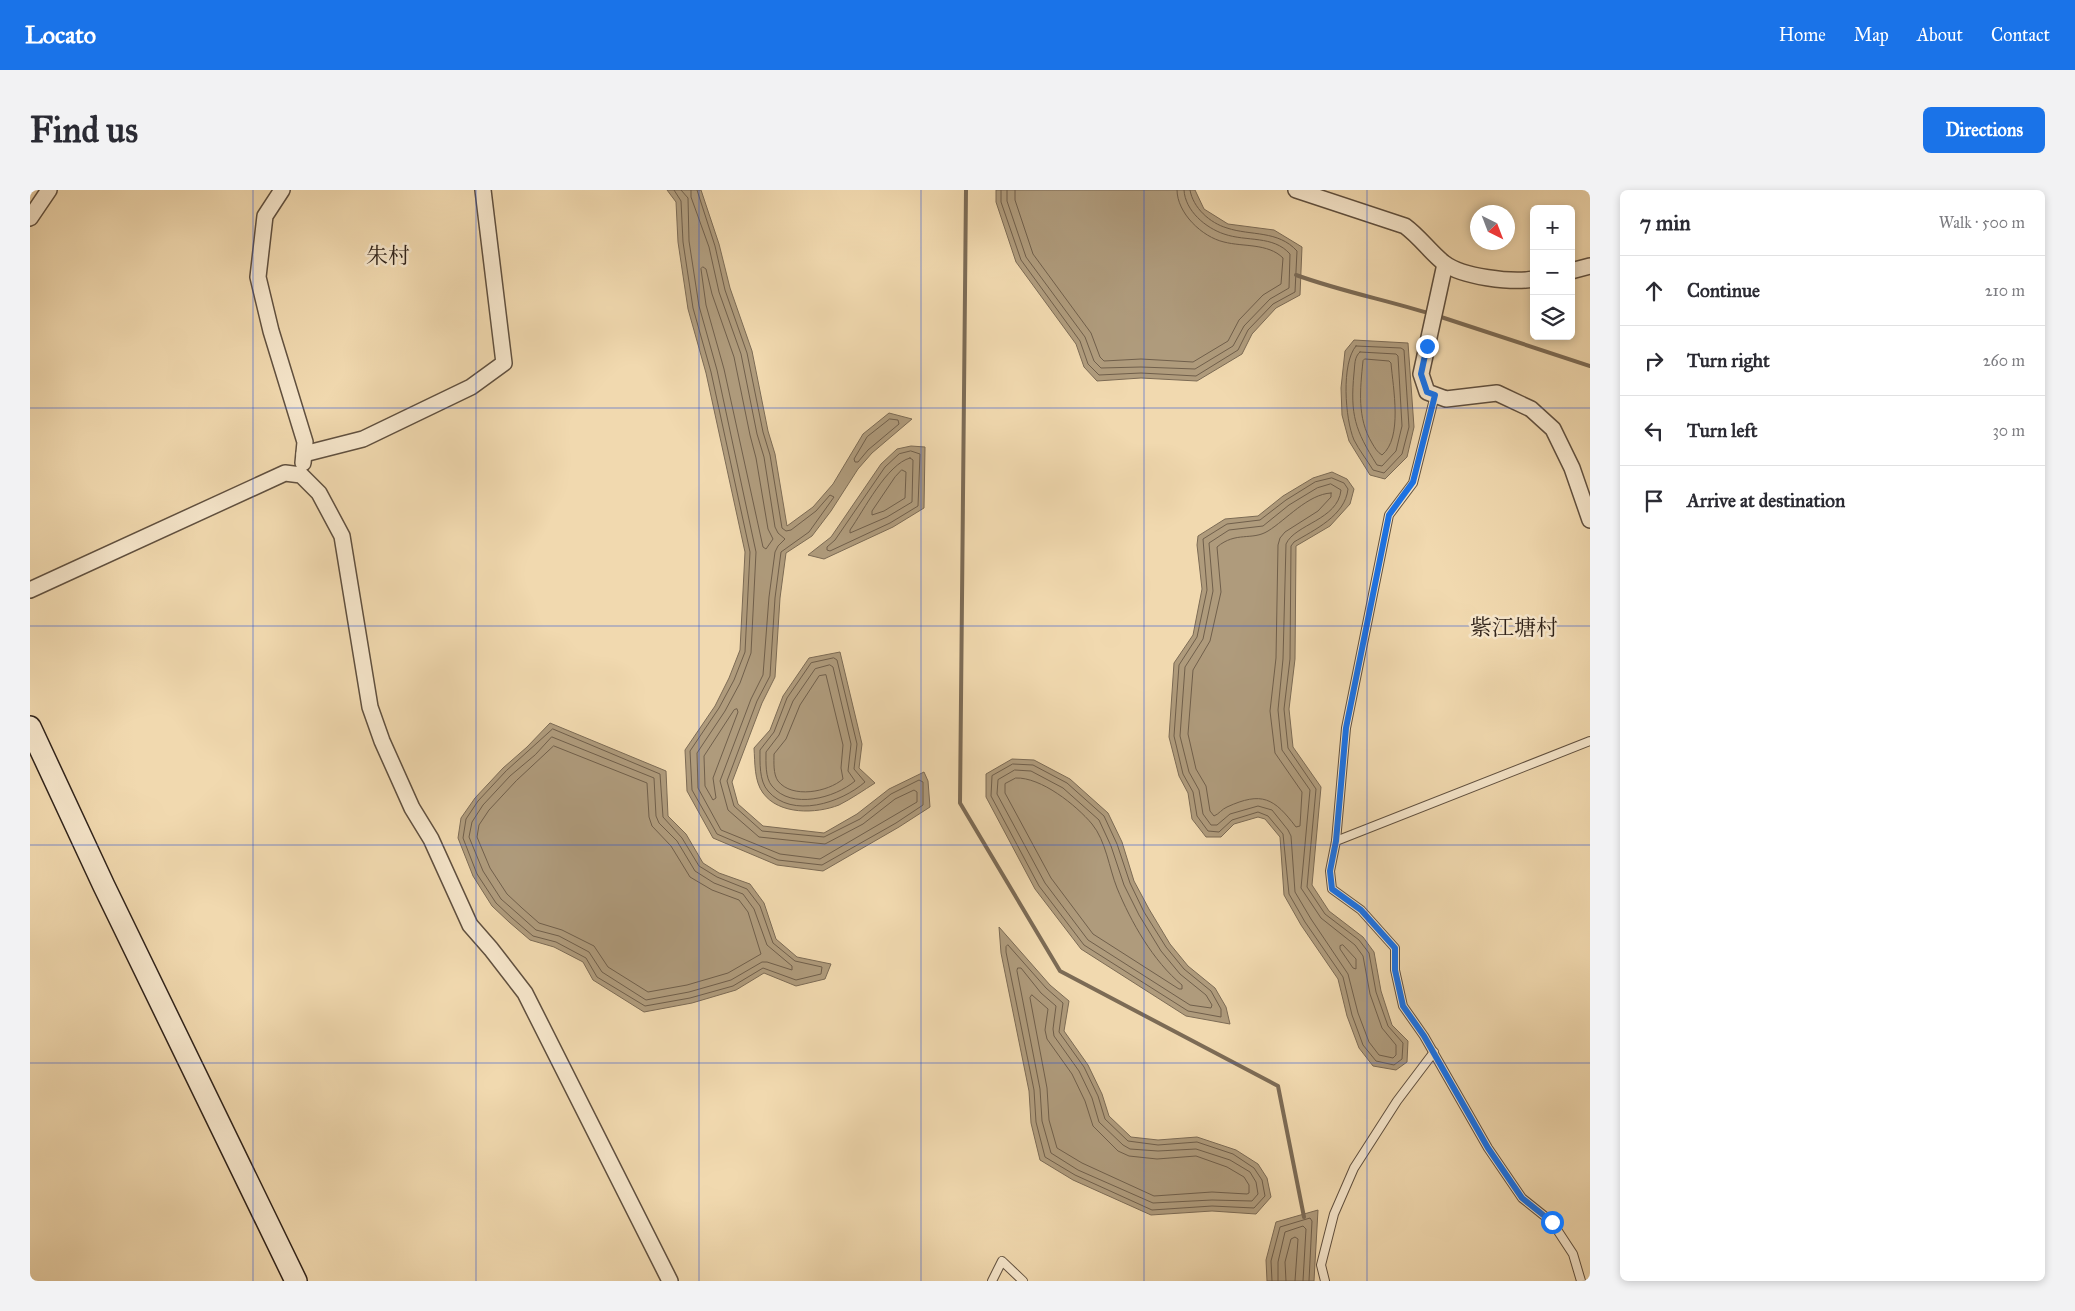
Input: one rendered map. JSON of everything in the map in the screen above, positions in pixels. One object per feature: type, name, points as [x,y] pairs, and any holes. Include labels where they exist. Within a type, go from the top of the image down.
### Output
[{"type":"street","points":[[30,218],[50,190]]},
{"type":"street","points":[[282,190],[265,216],[258,276],[271,331],[305,442],[301,475]]},
{"type":"street","points":[[304,454],[363,439],[471,387],[504,363],[483,190]]},
{"type":"street","points":[[1296,190],[1405,226],[1417,235],[1445,264],[1478,276],[1521,281],[1530,279]]},
{"type":"street","points":[[1445,264],[1421,374],[1427,392],[1446,399],[1497,393],[1531,409],[1553,429],[1572,468],[1590,520]]},
{"type":"street","points":[[1575,270],[1590,266]]},
{"type":"street","points":[[30,590],[285,473],[301,475],[319,493],[342,536],[370,707],[382,741],[412,808],[430,839],[470,925],[525,993],[670,1281]]},
{"type":"street","points":[[30,728],[104,886],[296,1281]]},
{"type":"lane","points":[[1435,395],[1413,482],[1389,515],[1346,728],[1336,841],[1330,871],[1332,889],[1361,910],[1395,948],[1395,970],[1403,1006],[1434,1052],[1488,1148],[1522,1198],[1552,1222],[1568,1246],[1573,1254],[1581,1281]]},
{"type":"lane","points":[[1336,841],[1590,741]]},
{"type":"lane","points":[[1324,1281],[1320,1265],[1334,1214],[1354,1168],[1397,1101],[1434,1052]]},
{"type":"lane","points":[[992,1281],[1002,1260],[1023,1281]]},
{"type":"water","points":[[667,190],[701,190],[719,244],[730,288],[752,351],[768,431],[775,454],[787,526],[813,507],[833,484],[863,434],[889,413],[912,419],[872,453],[858,469],[831,511],[812,536],[786,553],[780,598],[775,677],[762,703],[732,782],[738,804],[763,826],[824,833],[857,814],[889,789],[924,772],[928,781],[930,807],[823,871],[777,865],[713,838],[687,791],[685,750],[715,706],[740,650],[745,552],[706,373],[688,309],[678,242],[676,202]]},
{"type":"water","points":[[996,190],[1195,190],[1204,209],[1228,224],[1274,230],[1302,247],[1300,295],[1276,308],[1252,334],[1242,354],[1197,381],[1141,378],[1097,381],[1084,367],[1076,344],[1016,262],[996,202]]},
{"type":"water","points":[[1354,340],[1408,343],[1414,427],[1407,457],[1385,479],[1370,475],[1349,441],[1342,415],[1341,388],[1345,351]]},
{"type":"water","points":[[911,446],[925,447],[924,508],[893,527],[824,559],[808,555],[831,537],[881,464],[897,449]]},
{"type":"water","points":[[1332,472],[1347,479],[1354,489],[1350,504],[1330,526],[1296,546],[1295,659],[1289,709],[1293,747],[1321,787],[1312,885],[1329,911],[1363,937],[1374,952],[1381,991],[1392,1025],[1408,1041],[1407,1062],[1396,1070],[1373,1066],[1359,1048],[1347,1016],[1338,979],[1301,925],[1284,895],[1280,837],[1265,819],[1258,817],[1234,824],[1221,837],[1206,837],[1192,819],[1188,793],[1179,776],[1169,737],[1174,663],[1193,635],[1202,589],[1197,545],[1198,536],[1225,519],[1258,516],[1283,496],[1313,478]]},
{"type":"water","points":[[840,652],[862,744],[859,768],[875,783],[844,803],[830,808],[809,811],[788,809],[770,800],[760,788],[754,748],[770,730],[783,696],[809,658]]},
{"type":"water","points":[[550,723],[666,771],[668,816],[686,834],[703,863],[719,873],[750,884],[764,903],[776,939],[797,957],[831,964],[825,979],[796,986],[764,973],[736,990],[692,1003],[644,1012],[593,980],[583,962],[554,947],[530,940],[509,922],[492,906],[473,876],[458,838],[461,818],[475,798],[503,768]]},
{"type":"water","points":[[1012,759],[1034,760],[1070,779],[1108,813],[1122,842],[1134,881],[1149,909],[1170,944],[1188,966],[1215,988],[1226,1007],[1230,1024],[1186,1016],[1081,949],[1035,889],[986,797],[986,774]]},
{"type":"water","points":[[999,927],[1050,985],[1069,1001],[1064,1031],[1088,1065],[1102,1094],[1109,1116],[1131,1137],[1158,1140],[1197,1137],[1236,1150],[1258,1164],[1267,1178],[1271,1197],[1256,1214],[1212,1211],[1151,1215],[1073,1180],[1040,1160],[1031,1123],[1029,1091],[1001,953]]},
{"type":"water","points":[[1318,1210],[1314,1281],[1267,1281],[1266,1260],[1276,1222]]},
{"type":"waterway","points":[[966,190],[960,803],[1060,971],[1278,1086],[1304,1217]]},
{"type":"waterway","points":[[1296,275],[1431,314]]},
{"type":"waterway","points":[[1438,316],[1590,366]]},
{"type":"district","name":"朱村","points":[[388,255]]},
{"type":"district","name":"紫江塘村","points":[[1514,627]]},
{"type":"route","points":[[1427,346],[1421,374],[1427,392],[1435,395],[1413,482],[1389,515],[1346,728],[1336,841],[1330,871],[1332,889],[1361,910],[1395,948],[1395,970],[1403,1006],[1424,1036],[1488,1148],[1522,1198],[1552,1222]]}]
